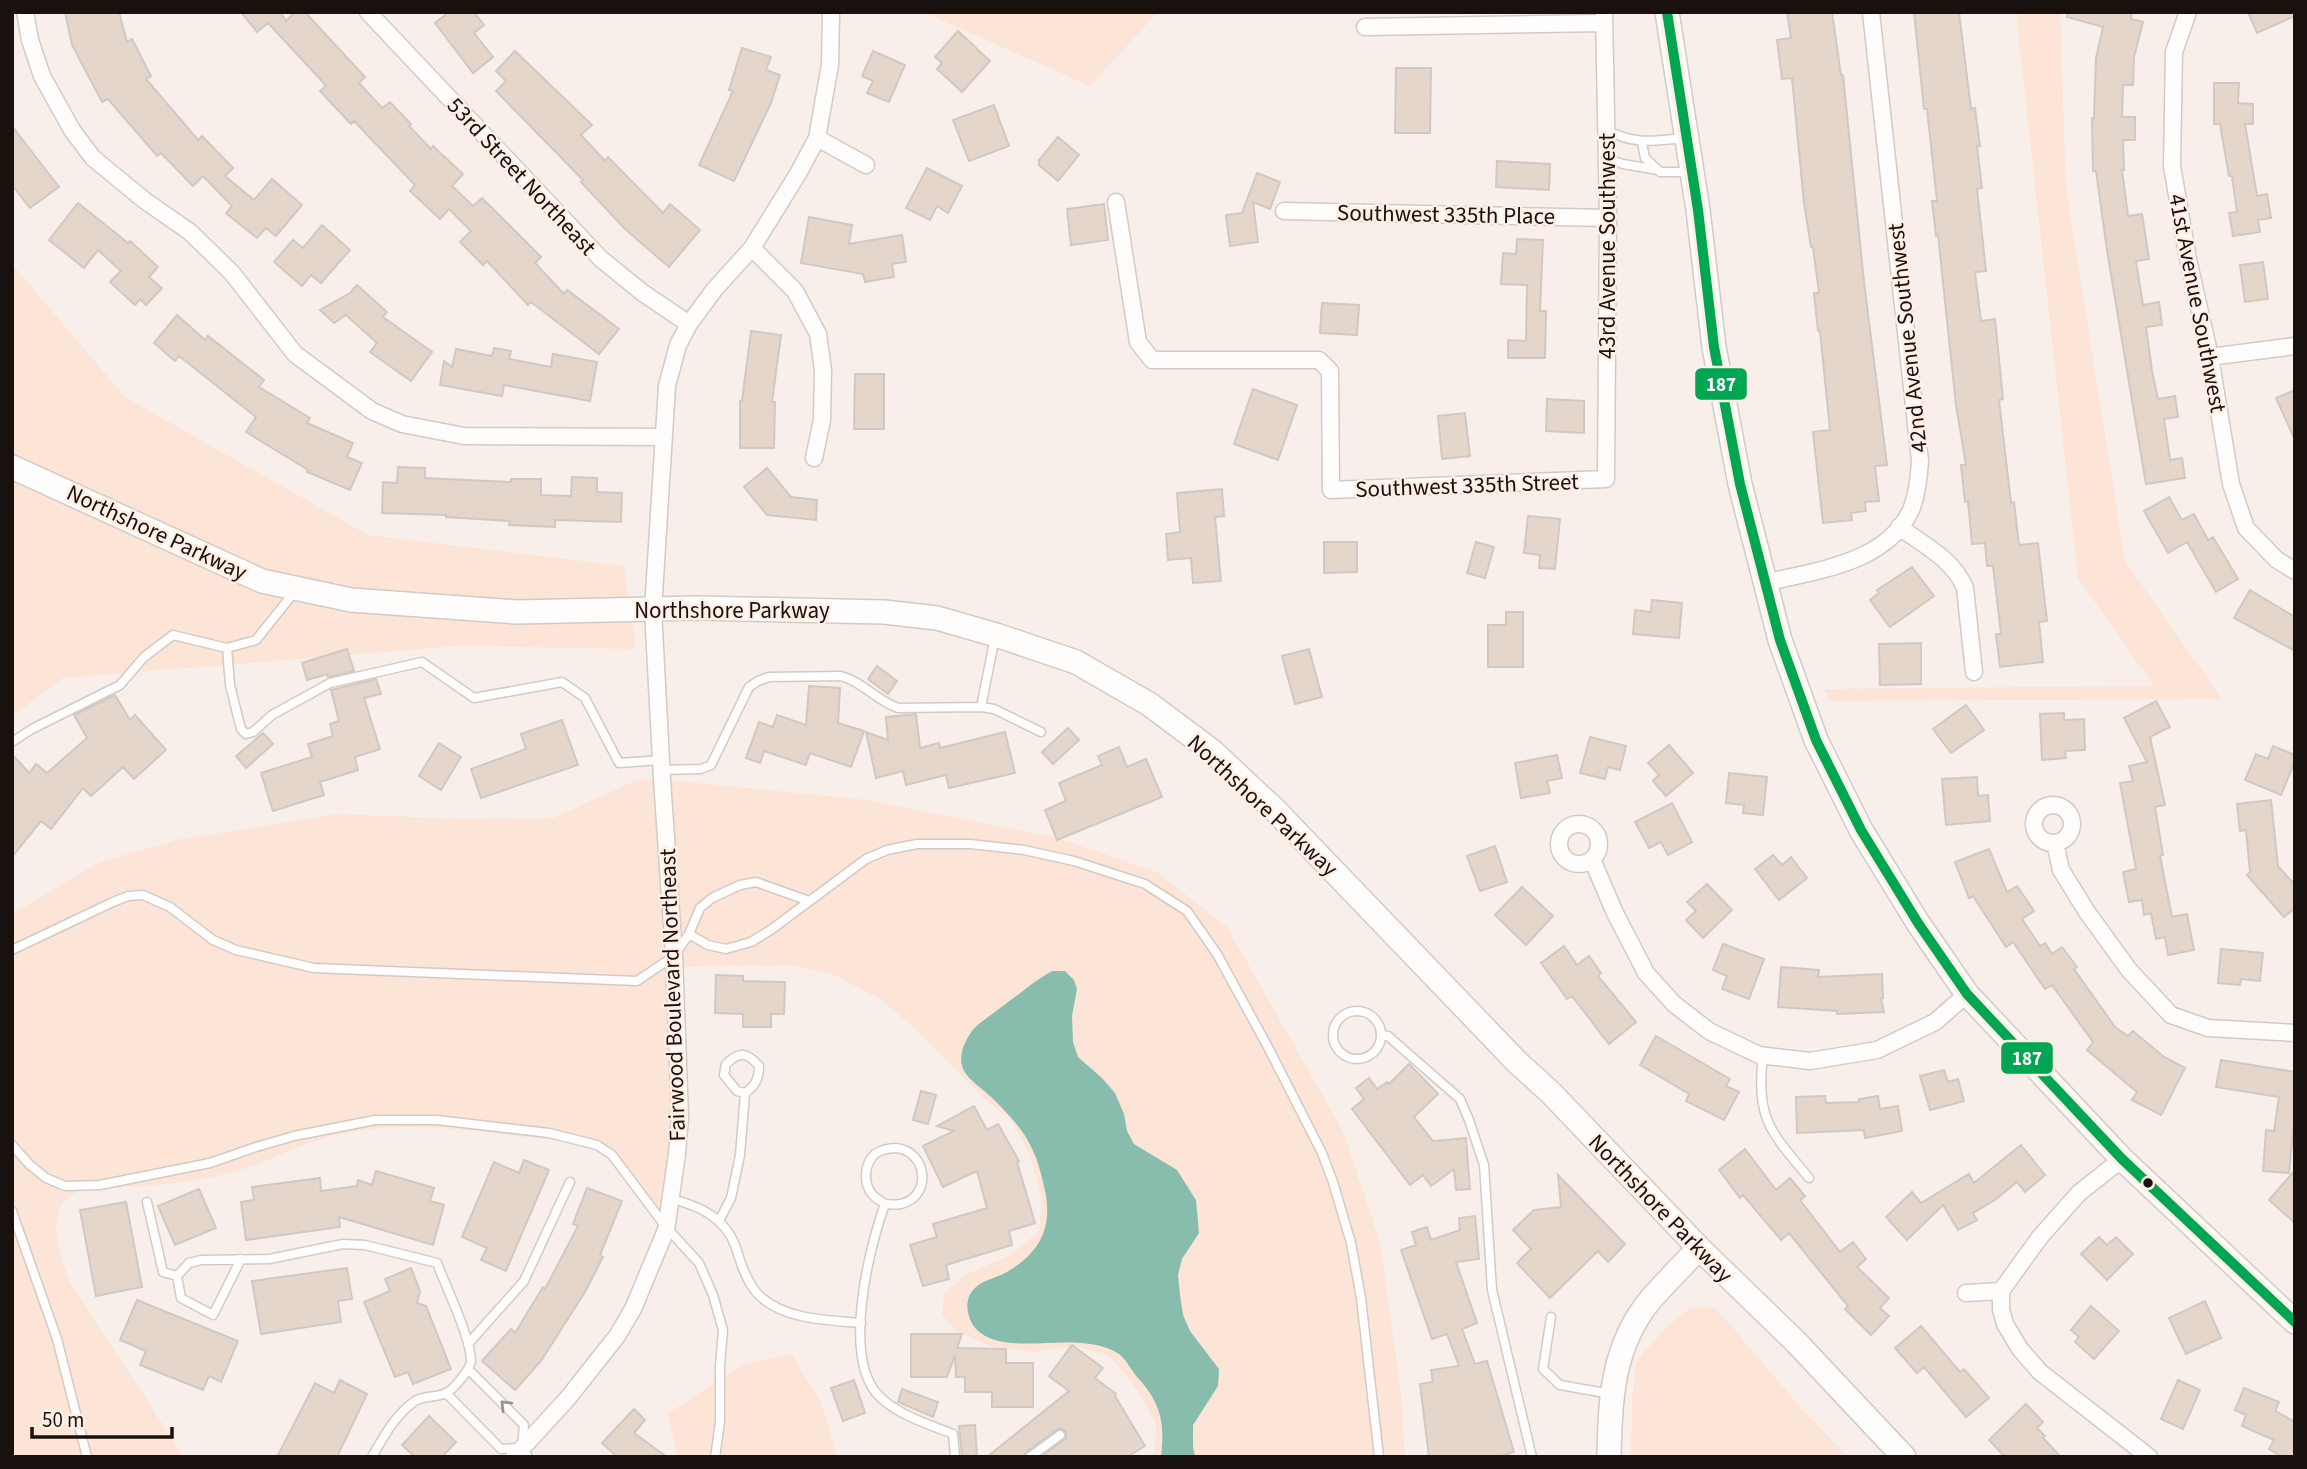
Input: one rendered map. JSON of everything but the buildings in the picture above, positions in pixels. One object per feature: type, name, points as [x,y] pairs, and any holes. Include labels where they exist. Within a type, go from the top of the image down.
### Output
[{"type":"street","points":[[25,12],[30,40],[42,76],[72,130],[93,158],[144,200],[190,232],[232,273],[295,354],[372,411],[402,424],[464,436],[664,437]]},
{"type":"street","name":"53rd Street Northeast","points":[[368,12],[601,259],[643,293],[689,324]]},
{"type":"street","name":"Fairwood Boulevard Northeast","points":[[521,1454],[617,1336],[633,1309],[666,1227],[672,1199],[680,1117],[674,956],[653,610],[667,386],[678,345],[689,324],[714,290],[752,248],[817,138],[830,65],[831,12]]},
{"type":"street","points":[[1667,12],[1692,172],[1714,347],[1740,484],[1780,640],[1816,740],[1861,830],[1967,995],[2122,1159],[2295,1322]]},
{"type":"street","name":"42nd Avenue Southwest","points":[[1871,12],[1920,461],[1911,509],[1899,527]]},
{"type":"street","name":"41st Avenue Southwest","points":[[2188,12],[2174,52],[2172,166],[2210,357],[2231,484],[2246,527],[2277,560],[2295,571]]},
{"type":"street","points":[[1365,27],[1604,18]]},
{"type":"street","name":"43rd Avenue Southwest","points":[[1604,18],[1608,218],[1606,479]]},
{"type":"street","points":[[817,138],[866,165]]},
{"type":"street","name":"Southwest 335th Street","points":[[1116,202],[1138,342],[1152,360],[1319,360],[1330,371],[1331,490],[1606,479]]},
{"type":"street","name":"Southwest 335th Place","points":[[1284,211],[1608,218]]},
{"type":"street","points":[[752,248],[795,291],[818,334],[823,370],[822,420],[814,458]]},
{"type":"street","points":[[2210,357],[2295,346]]},
{"type":"street","name":"Northshore Parkway","points":[[12,467],[262,581],[351,600],[517,612],[774,608],[884,612],[937,618],[1076,663],[1149,704],[1212,751],[1275,810],[1699,1248],[1796,1342],[1904,1457]]},
{"type":"street","points":[[1765,583],[1853,561],[1887,541],[1899,527],[1951,564],[1959,575],[1965,588],[1974,672]]},
{"type":"street","points":[[2055,843],[2061,870],[2087,912],[2129,970],[2171,1015],[2208,1028],[2295,1033]]},
{"type":"street","points":[[1592,859],[1614,911],[1646,973],[1674,1004],[1709,1031],[1763,1055],[1810,1061],[1877,1050],[1935,1022],[1967,995]]},
{"type":"street","points":[[2122,1159],[2079,1193],[2040,1237],[2001,1291],[2001,1309],[2020,1349],[2040,1372],[2149,1457]]},
{"type":"street","points":[[1609,1457],[1611,1394],[1618,1364],[1635,1324],[1650,1300],[1699,1248]]},
{"type":"street","points":[[1966,1293],[2001,1291]]},
{"type":"lane","points":[[1606,130],[1625,139],[1643,142],[1687,138]]},
{"type":"lane","points":[[1643,142],[1645,158],[1658,170]]},
{"type":"lane","points":[[1607,159],[1660,172],[1692,172]]},
{"type":"lane","points":[[12,742],[32,729],[120,685],[144,657],[173,635],[227,648],[256,640],[298,588]]},
{"type":"lane","points":[[981,707],[996,635]]},
{"type":"lane","points":[[227,648],[230,685],[241,729],[246,734],[253,732],[272,715],[330,683],[422,663],[474,698],[562,682],[585,698],[619,763],[701,769],[711,765],[749,687],[769,677],[841,676],[853,680],[888,705],[898,708],[994,709],[1041,732]]},
{"type":"lane","points":[[689,934],[708,945],[726,949],[751,942],[866,859],[887,850],[918,844],[970,844],[1024,850],[1074,861],[1144,884],[1186,911],[1217,954],[1269,1049],[1322,1153],[1333,1182],[1351,1243],[1361,1298],[1379,1457]]},
{"type":"lane","points":[[12,950],[128,895],[143,895],[170,907],[213,940],[236,950],[314,968],[457,976],[636,981],[674,956],[689,934],[700,908],[712,898],[740,885],[756,881],[809,901]]},
{"type":"lane","points":[[1353,1010],[1362,1010],[1376,1019],[1382,1035],[1376,1051],[1361,1059],[1352,1059],[1338,1050],[1332,1034],[1338,1018],[1353,1010]]},
{"type":"lane","points":[[1382,1035],[1388,1036],[1460,1099],[1469,1119],[1484,1165],[1492,1290],[1532,1457]]},
{"type":"lane","points":[[743,1054],[752,1058],[759,1066],[759,1076],[753,1088],[745,1093],[737,1091],[724,1075],[726,1064],[734,1056],[743,1054]]},
{"type":"lane","points":[[1763,1055],[1759,1083],[1763,1111],[1774,1136],[1809,1178]]},
{"type":"lane","points":[[719,1221],[731,1198],[740,1155],[745,1093]]},
{"type":"lane","points":[[12,1145],[46,1178],[65,1186],[100,1185],[210,1163],[294,1136],[375,1120],[437,1120],[549,1133],[597,1145],[612,1155],[666,1227],[699,1264],[713,1294],[723,1330],[720,1422],[715,1457]]},
{"type":"lane","points":[[889,1148],[904,1149],[916,1157],[923,1171],[922,1186],[914,1198],[900,1205],[885,1204],[873,1195],[866,1182],[867,1167],[876,1154],[882,1151],[889,1148]]},
{"type":"lane","points":[[468,1344],[524,1281],[570,1182]]},
{"type":"lane","points":[[672,1199],[709,1212],[719,1221],[728,1232],[749,1282],[760,1297],[776,1308],[811,1318],[861,1323]]},
{"type":"lane","points":[[148,1202],[163,1272],[177,1276]]},
{"type":"lane","points":[[885,1204],[865,1269],[861,1323],[868,1378],[878,1396],[897,1411],[953,1434],[955,1457]]},
{"type":"lane","points":[[12,1211],[57,1339],[87,1457]]},
{"type":"lane","points":[[177,1276],[190,1264],[201,1260],[269,1259],[343,1244],[375,1247],[437,1263],[468,1344],[471,1361],[469,1370],[446,1393],[427,1395],[414,1402],[391,1424],[373,1457]]},
{"type":"lane","points":[[177,1276],[181,1298],[213,1315],[242,1259]]},
{"type":"lane","points":[[1551,1317],[1543,1369],[1560,1385],[1611,1394]]},
{"type":"lane","points":[[446,1393],[501,1449],[521,1454],[524,1424],[469,1370]]},
{"type":"lane","points":[[1030,1457],[1059,1435]]},
{"type":"shaded area","points":[[923,12],[1158,12],[1090,86]]},
{"type":"shaded area","points":[[2016,12],[2060,12],[2066,188],[2125,561],[2222,699],[1828,701],[1824,689],[2154,686],[2078,578]]},
{"type":"shaded area","points":[[12,264],[125,397],[368,535],[624,566],[636,649],[459,646],[63,678],[12,716]]},
{"type":"shaded area","points":[[656,779],[867,800],[1054,837],[1157,872],[1227,927],[1343,1131],[1380,1242],[1401,1393],[1405,1457],[1152,1457],[1155,1451],[1156,1424],[1131,1380],[1108,1355],[1074,1346],[1035,1352],[990,1346],[956,1331],[942,1314],[944,1294],[965,1275],[1011,1255],[1039,1231],[1042,1200],[1030,1155],[1013,1122],[988,1102],[924,1037],[882,1000],[834,975],[792,965],[675,967],[680,1117],[666,1230],[633,1181],[616,1163],[598,1151],[557,1140],[433,1128],[386,1128],[341,1134],[226,1174],[166,1184],[84,1189],[71,1195],[62,1205],[56,1229],[61,1257],[70,1282],[184,1457],[12,1457],[12,914],[98,863],[176,840],[337,814],[459,819],[553,818],[637,780]]},
{"type":"shaded area","points":[[1052,971],[1065,971],[1074,980],[1077,989],[1072,1016],[1073,1042],[1078,1057],[1115,1093],[1134,1144],[1177,1170],[1196,1200],[1199,1233],[1182,1259],[1178,1275],[1180,1295],[1183,1315],[1190,1331],[1219,1369],[1218,1386],[1193,1425],[1195,1457],[1161,1457],[1162,1424],[1157,1406],[1119,1354],[1103,1346],[1084,1343],[1023,1343],[989,1338],[976,1329],[968,1313],[969,1297],[976,1287],[1005,1273],[1033,1251],[1044,1232],[1047,1209],[1038,1164],[1028,1140],[1003,1109],[966,1074],[961,1061],[962,1050],[977,1025]]},
{"type":"shaded area","points":[[1691,1307],[1716,1308],[1801,1408],[1848,1457],[1631,1457],[1632,1399],[1637,1360],[1667,1327]]},
{"type":"shaded area","points":[[791,1354],[820,1400],[838,1457],[678,1457],[667,1414],[744,1364]]},
{"type":"transit line","name":"187","points":[[1667,12],[1698,210],[1714,347],[1740,484],[1780,640],[1816,740],[1861,830],[1918,923],[1967,994],[2122,1159],[2295,1322]]}]
